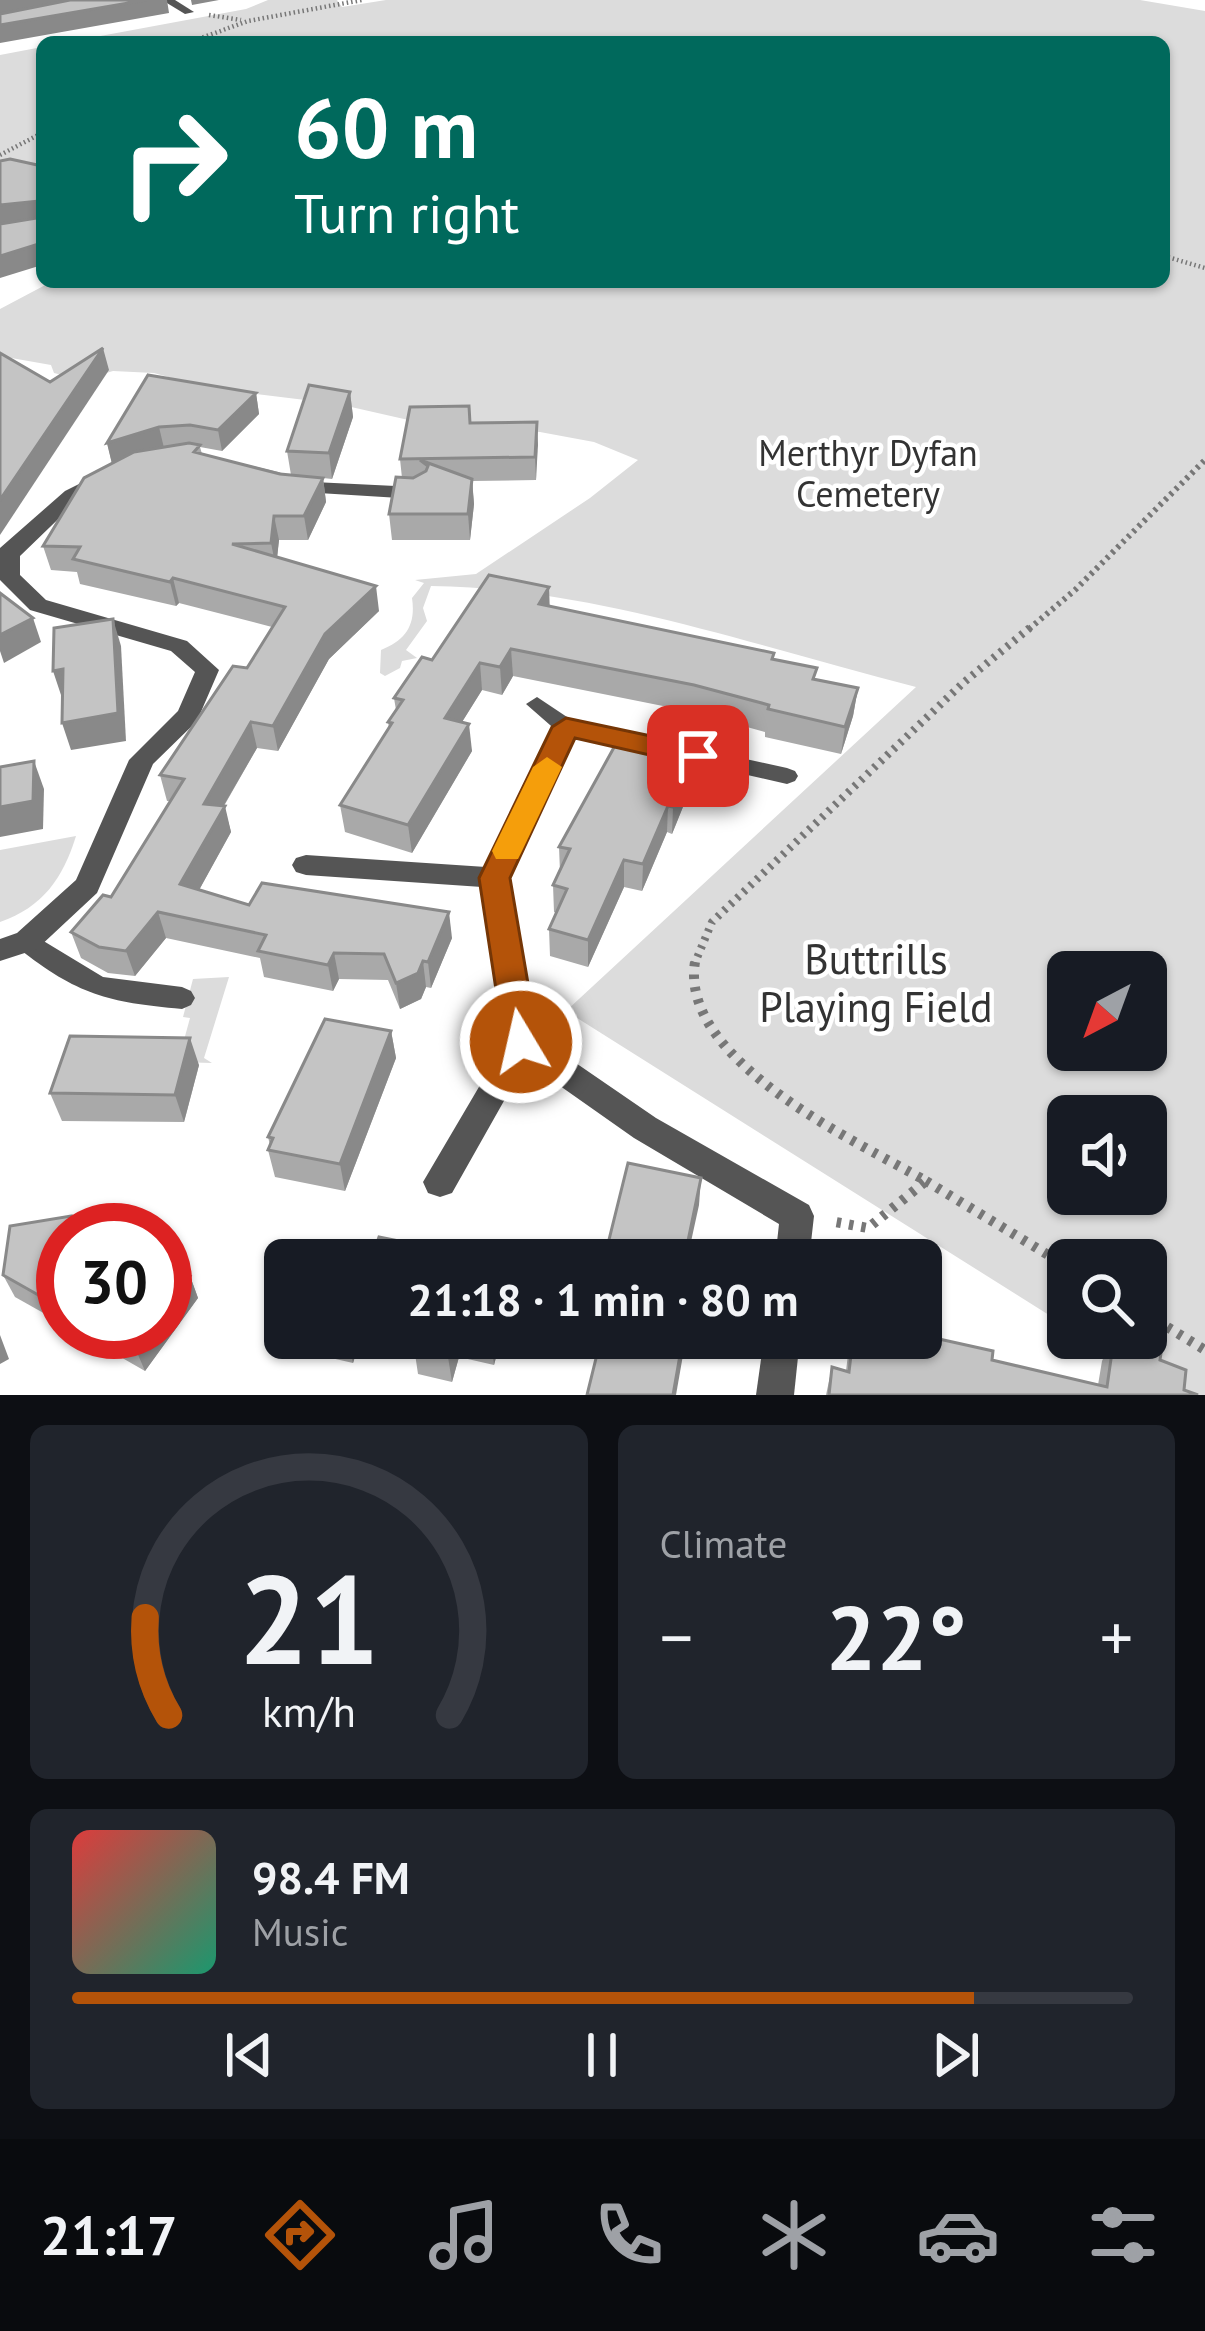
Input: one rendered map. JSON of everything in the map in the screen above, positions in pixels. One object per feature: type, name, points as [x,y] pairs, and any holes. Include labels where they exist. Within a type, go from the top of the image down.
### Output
[{"type":"street","points":[[167,0],[189,13]]},
{"type":"street","points":[[0,950],[27,941],[87,886],[142,760],[188,715],[207,670],[179,646],[38,604],[9,577],[4,554],[72,495],[122,468]]},
{"type":"street","points":[[266,479],[282,486],[416,493]]},
{"type":"street","points":[[440,1182],[521,1042],[494,878],[566,727]]},
{"type":"street","points":[[306,865],[494,878]]},
{"type":"street","points":[[521,1042],[645,1128],[797,1216],[794,1239]]},
{"type":"street","points":[[775,1395],[779,1359]]},
{"type":"lane","points":[[537,704],[566,727],[787,776]]},
{"type":"lane","points":[[27,941],[75,979],[102,991],[182,998]]},
{"type":"path","points":[[203,36],[248,21],[362,0]]},
{"type":"path","points":[[189,13],[248,21]]},
{"type":"path","points":[[0,155],[36,136]]},
{"type":"path","points":[[1170,258],[1205,268]]},
{"type":"path","points":[[1047,1254],[744,1069],[702,1016],[692,970],[712,922],[792,842],[963,683],[1075,590],[1205,460]]},
{"type":"path","points":[[797,1216],[868,1228],[926,1181]]},
{"type":"path","points":[[1167,1327],[1205,1351]]},
{"type":"green space","points":[[268,0],[337,0],[342,7],[386,0],[1140,0],[1205,11],[1205,1395],[1177,1395],[1120,1359],[1167,1359],[1167,1239],[1047,1239],[1047,1314],[942,1248],[942,1239],[928,1239],[566,1011],[916,687],[613,608],[491,589],[431,586],[423,608],[427,621],[406,650],[417,658],[402,661],[400,668],[385,676],[380,673],[381,650],[407,630],[412,598],[424,583],[415,580],[476,574],[638,460],[594,442],[540,432],[426,424],[338,404],[208,388],[154,373],[113,371],[82,380],[54,373],[51,365],[0,356],[0,309],[40,288],[1170,288],[1170,36],[100,36],[246,9]]},
{"type":"green space","points":[[36,48],[36,175],[0,172],[0,55]]},
{"type":"green space","points":[[76,836],[49,889],[28,908],[0,922],[0,850]]},
{"type":"green space","points":[[229,977],[204,1058],[212,1063],[178,1062],[190,1018],[183,1017],[193,979]]},
{"type":"building","points":[[70,0],[146,0],[0,25],[0,14]]},
{"type":"building","points":[[0,161],[36,165],[36,201],[0,205]]},
{"type":"building","points":[[36,218],[36,245],[0,256],[0,224]]},
{"type":"building","points":[[103,348],[0,500],[0,353],[50,382]]},
{"type":"building","points":[[148,375],[256,393],[218,430],[159,427],[107,443]]},
{"type":"building","points":[[309,385],[350,392],[329,453],[287,451]]},
{"type":"building","points":[[469,406],[470,423],[537,422],[535,457],[400,459],[410,407]]},
{"type":"building","points":[[200,445],[194,452],[280,474],[323,478],[304,516],[274,516],[271,543],[232,544],[376,586],[325,634],[273,726],[251,722],[204,804],[225,806],[180,884],[249,905],[262,883],[449,912],[428,962],[423,961],[418,973],[396,983],[384,954],[334,953],[328,965],[258,951],[266,935],[158,912],[126,951],[99,947],[71,932],[103,895],[111,897],[184,779],[160,775],[233,666],[247,668],[285,607],[73,559],[80,547],[43,546],[84,478],[134,452]]},
{"type":"building","points":[[420,460],[472,479],[468,514],[389,514],[396,477],[413,478],[426,471],[428,466]]},
{"type":"building","points":[[489,575],[549,587],[539,604],[774,653],[772,659],[817,668],[813,679],[858,688],[845,727],[694,685],[511,649],[500,667],[480,663],[445,718],[469,724],[408,825],[340,805],[392,723],[388,722],[403,700],[394,698],[422,657],[432,660]]},
{"type":"building","points":[[0,593],[33,618],[0,635]]},
{"type":"building","points":[[113,619],[118,713],[62,723],[63,669],[53,671],[54,628]]},
{"type":"building","points":[[617,742],[693,760],[643,864],[624,860],[588,940],[549,929],[567,889],[553,885],[570,849],[559,847]]},
{"type":"building","points":[[34,761],[33,801],[0,807],[0,767]]},
{"type":"building","points":[[325,1019],[391,1031],[340,1164],[268,1150],[273,1138],[268,1137]]},
{"type":"building","points":[[70,1036],[190,1038],[175,1095],[50,1093]]},
{"type":"building","points":[[628,1163],[701,1178],[688,1239],[609,1239]]},
{"type":"building","points":[[36,1222],[36,1294],[3,1275],[10,1226]]},
{"type":"building","points":[[942,1340],[993,1351],[992,1360],[1107,1387],[1111,1359],[1160,1359],[1186,1370],[1184,1390],[1198,1395],[829,1395],[832,1367],[849,1372],[851,1359],[942,1359]]},
{"type":"building","points":[[596,1359],[679,1359],[673,1395],[587,1395]]},
{"type":"slow traffic","points":[[507,851],[547,767]]},
{"type":"route","points":[[521,1042],[494,878],[566,727],[698,756]]},
{"type":"park label","name":"Merthyr Dyfan Cemetery","points":[[868,472]]},
{"type":"park label","name":"Buttrills Playing Field","points":[[876,982]]}]
